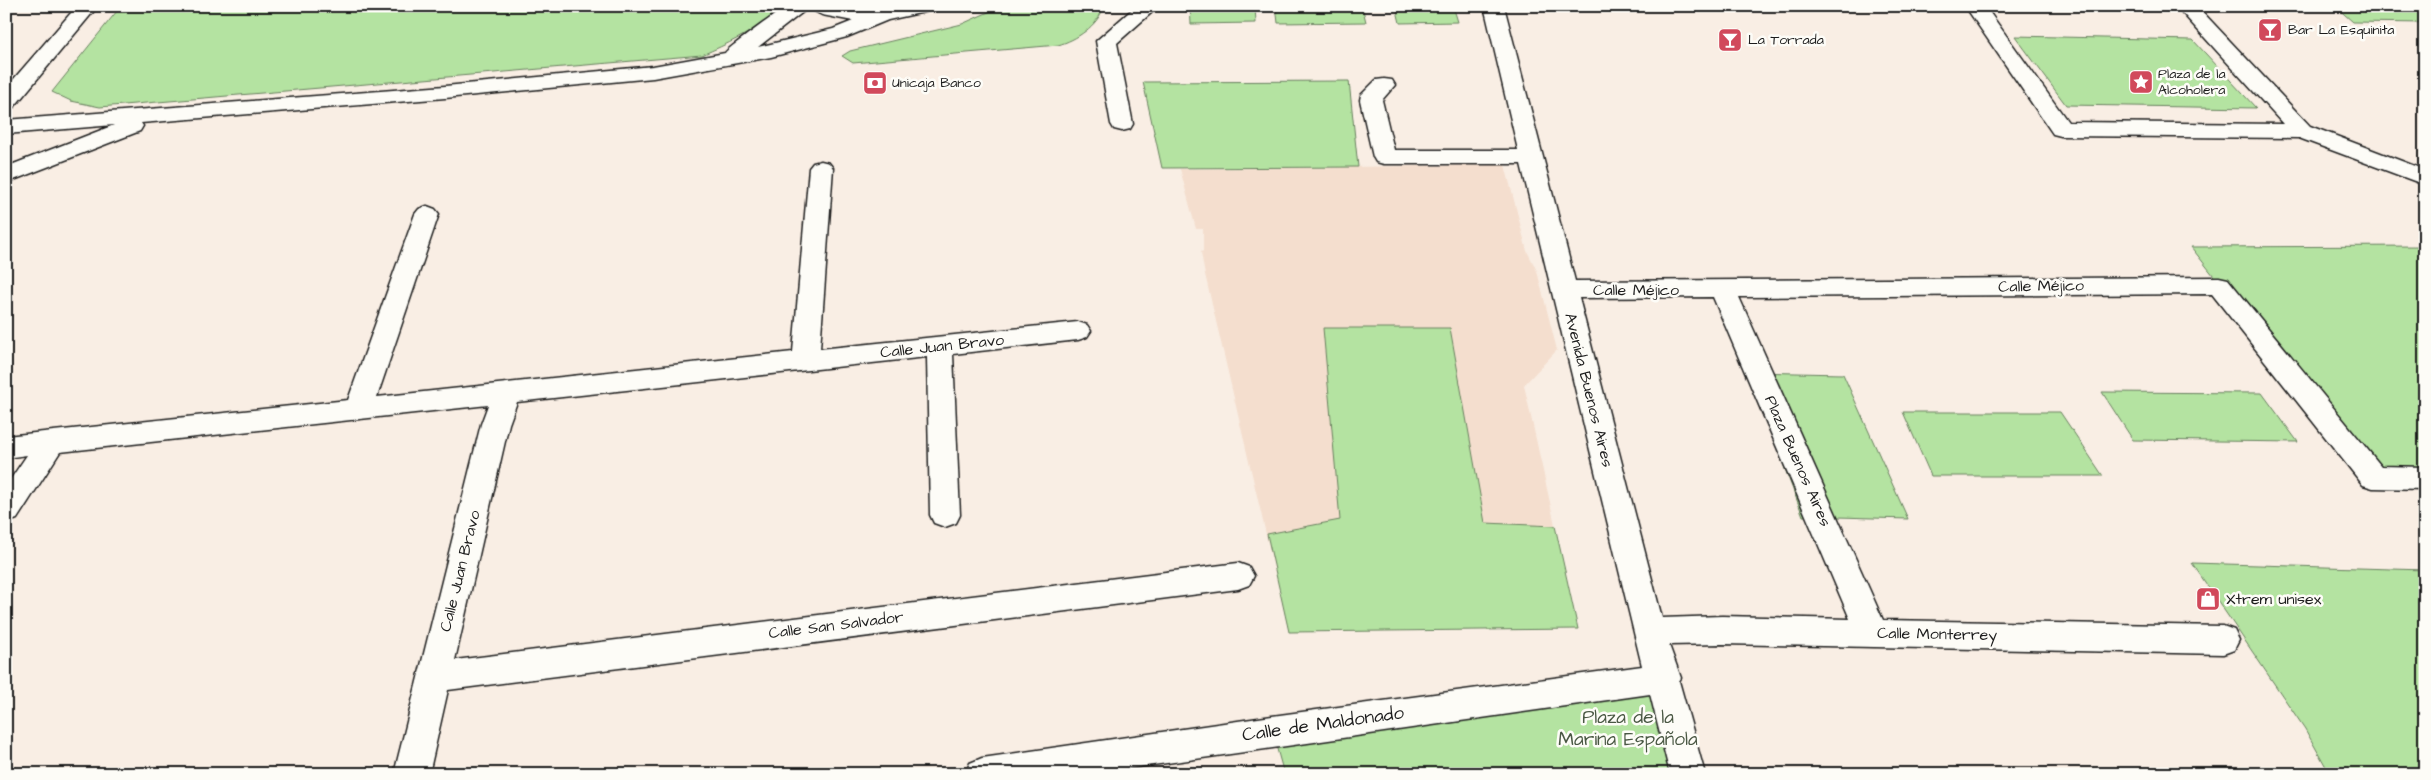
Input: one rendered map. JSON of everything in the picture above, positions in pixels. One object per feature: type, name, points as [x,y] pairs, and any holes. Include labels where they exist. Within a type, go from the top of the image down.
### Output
[{"type":"street","points":[[6,102],[88,6]]},
{"type":"street","points":[[688,67],[729,56],[757,39],[798,6]]},
{"type":"street","points":[[816,6],[842,14],[881,16],[905,13],[927,6]]},
{"type":"street","points":[[1122,124],[1106,41],[1149,6]]},
{"type":"street","name":"Avenida Buenos Aires","points":[[1494,6],[1640,597],[1652,632],[1688,774]]},
{"type":"street","points":[[1975,6],[2061,129],[2302,131],[2425,178]]},
{"type":"street","points":[[2186,6],[2302,131]]},
{"type":"street","points":[[6,127],[159,116],[532,84],[688,67],[771,51],[840,33],[881,16]]},
{"type":"street","points":[[1384,84],[1372,95],[1371,100],[1384,157],[1532,158]]},
{"type":"street","points":[[6,176],[159,116]]},
{"type":"street","points":[[805,360],[810,321],[821,168]]},
{"type":"street","points":[[360,409],[427,214]]},
{"type":"street","name":"Calle Méjico","points":[[1565,290],[2219,285],[2373,478],[2422,481]]},
{"type":"street","name":"Plaza Buenos Aires","points":[[1723,290],[1872,632]]},
{"type":"street","name":"Calle Juan Bravo","points":[[6,447],[1078,331]]},
{"type":"street","points":[[939,346],[942,377],[945,515]]},
{"type":"street","name":"Calle Juan Bravo","points":[[413,762],[495,424],[506,393]]},
{"type":"street","points":[[6,511],[51,442]]},
{"type":"street","name":"Calle San Salvador","points":[[434,677],[1238,576]]},
{"type":"street","name":"Calle Monterrey","points":[[1652,632],[1722,630],[1872,632],[2223,640]]},
{"type":"street","name":"Calle de Maldonado","points":[[982,774],[1272,731],[1664,678]]},
{"type":"shaded area","points":[[1505,165],[1527,251],[1537,271],[1557,350],[1524,385],[1578,629],[1289,632],[1204,270],[1201,252],[1203,251],[1203,229],[1196,229],[1180,169]]},
{"type":"green space","points":[[121,6],[773,6],[771,17],[755,29],[702,55],[100,107],[71,101],[52,92]]},
{"type":"green space","points":[[1002,6],[1104,6],[1092,26],[1072,40],[1058,45],[853,63],[842,56],[850,51],[962,24]]},
{"type":"green space","points":[[1190,6],[1255,6],[1256,23],[1191,24]]},
{"type":"green space","points":[[1276,6],[1362,6],[1366,22],[1278,23]]},
{"type":"green space","points":[[1396,6],[1453,6],[1458,22],[1400,23]]},
{"type":"green space","points":[[2335,6],[2425,6],[2425,23],[2353,22]]},
{"type":"green space","points":[[2015,36],[2193,40],[2256,108],[2066,105]]},
{"type":"green space","points":[[1349,81],[1358,167],[1162,168],[1143,82]]},
{"type":"green space","points":[[2425,246],[2425,478],[2373,477],[2191,247]]},
{"type":"green space","points":[[1323,328],[1450,328],[1485,523],[1555,526],[1578,629],[1289,632],[1267,534],[1340,520]]},
{"type":"green space","points":[[1748,372],[1843,374],[1908,519],[1803,516]]},
{"type":"green space","points":[[2102,392],[2262,393],[2298,442],[2133,440]]},
{"type":"green space","points":[[1903,412],[2060,412],[2103,476],[1931,476]]},
{"type":"green space","points":[[2192,563],[2425,570],[2425,774],[2330,774],[2305,729]]},
{"type":"green space","name":"Plaza de la Marina Española","points":[[1664,678],[1688,774],[1284,774],[1272,731]]},
{"type":"place","name":"Bar La Esquinita","points":[[2270,30]]},
{"type":"place","name":"La Torrada","points":[[1730,40]]},
{"type":"place","name":"Plaza de la Alcoholera","points":[[2141,82]]},
{"type":"place","name":"Unicaja Banco","points":[[875,83]]},
{"type":"place","name":"Xtrem unisex","points":[[2208,599]]}]
